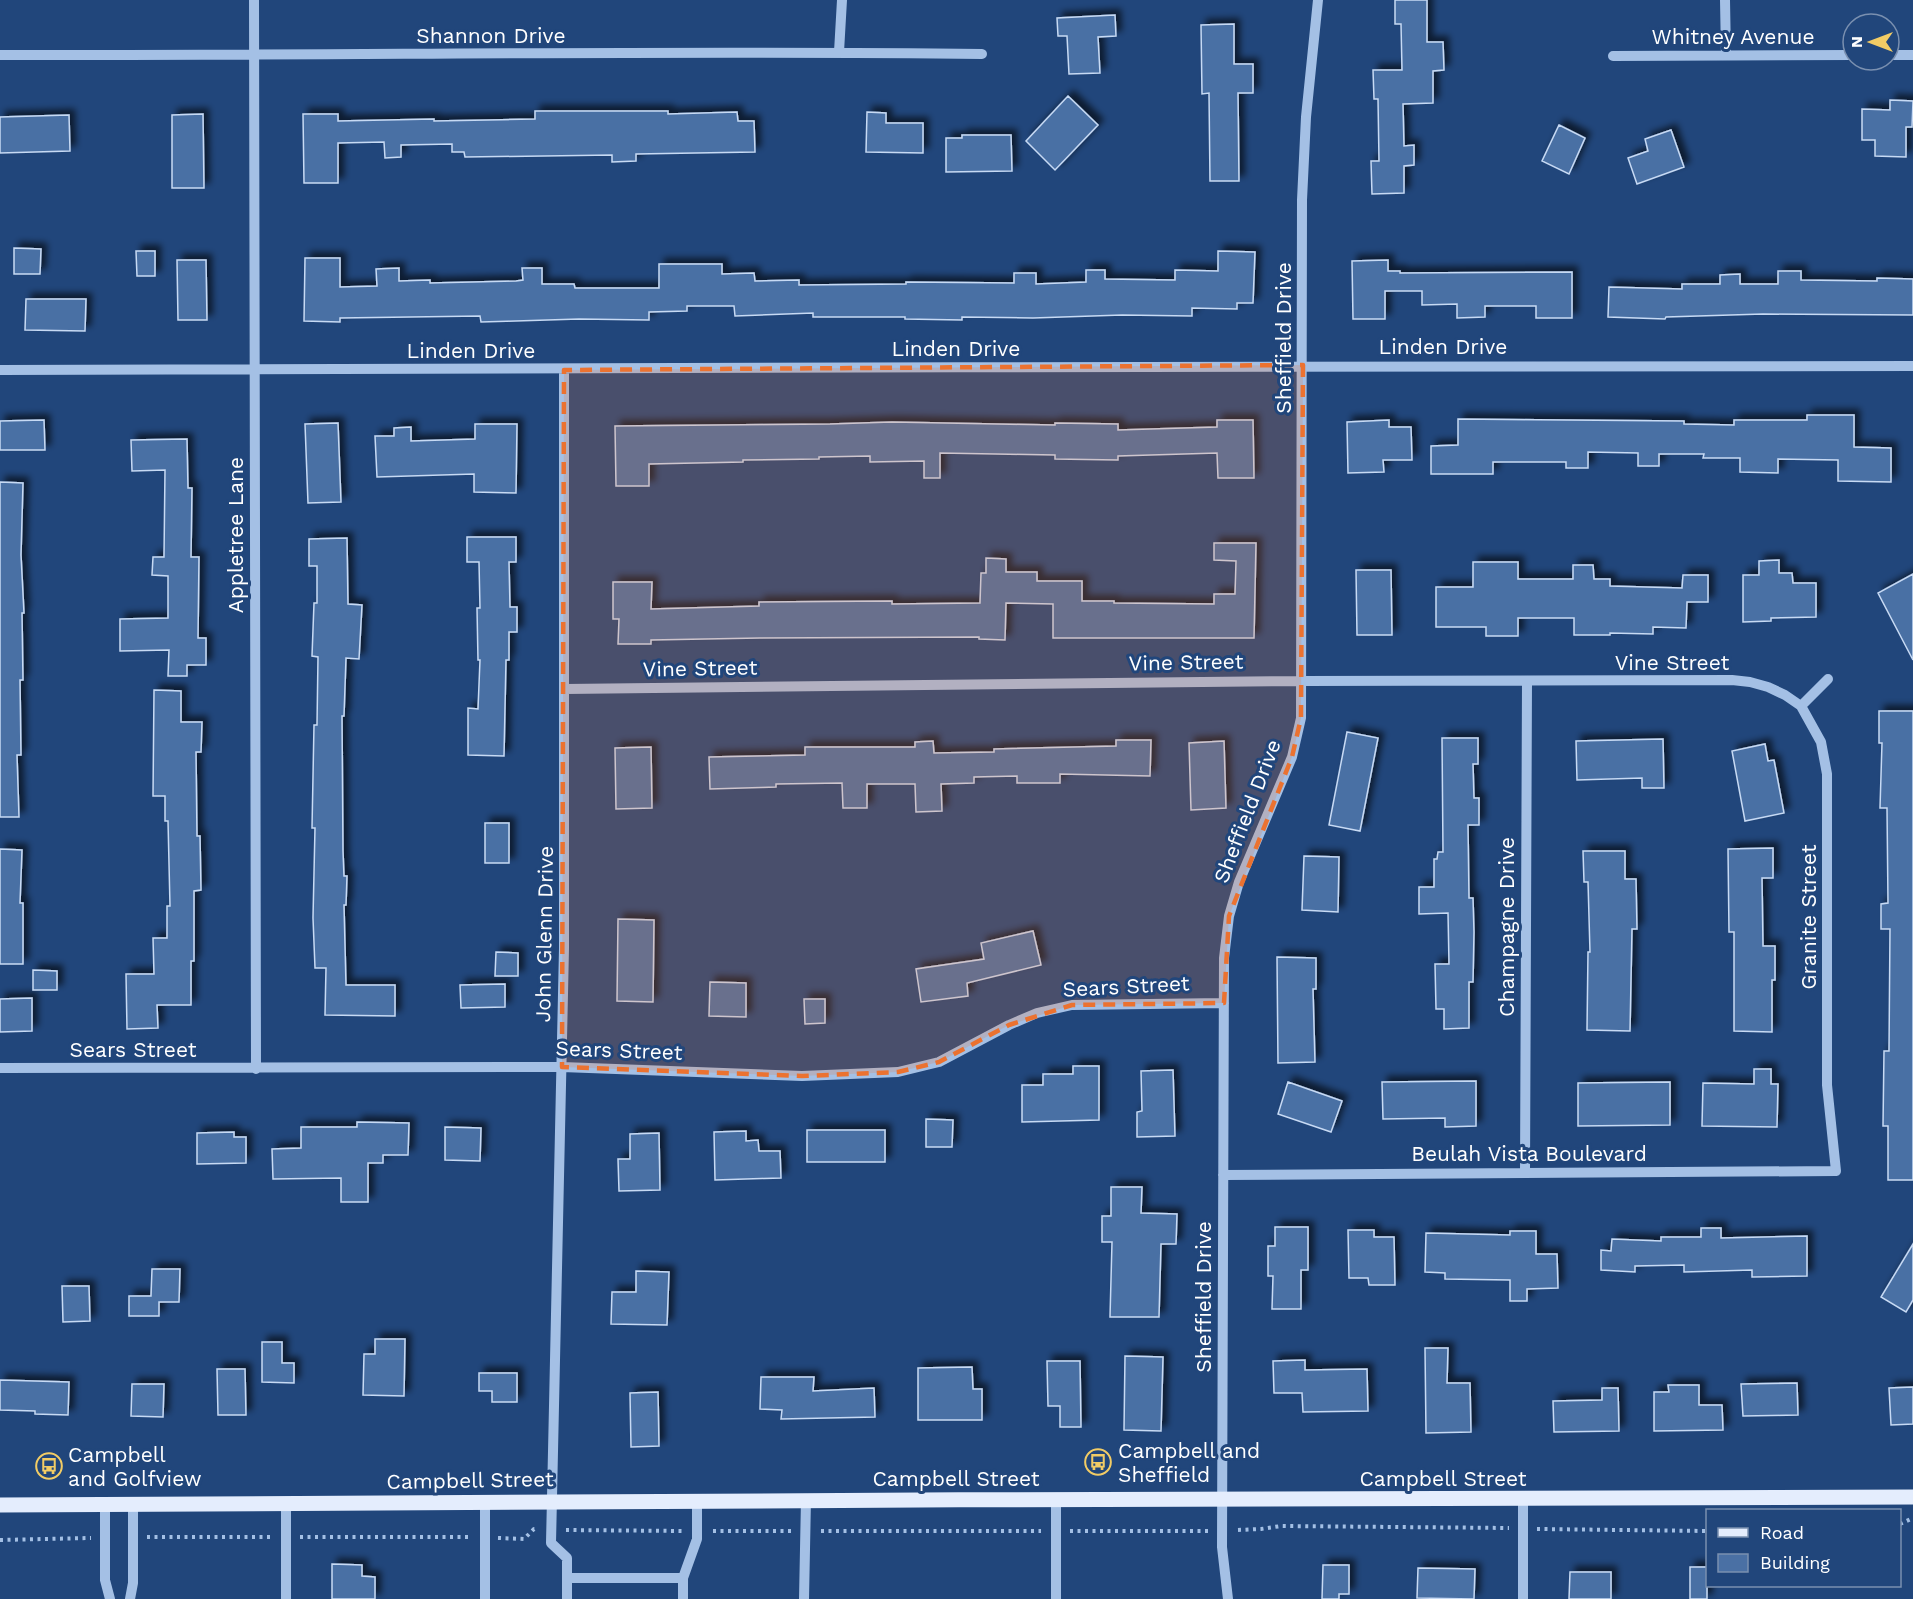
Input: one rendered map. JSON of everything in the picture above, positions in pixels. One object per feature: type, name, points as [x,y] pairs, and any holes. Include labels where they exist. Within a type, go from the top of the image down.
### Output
[{"type":"main road","name":"Campbell Street","points":[[0,1505],[551,1500],[1222,1498],[1523,1500],[1913,1497]]},
{"type":"street","name":"Appletree Lane","points":[[254,0],[256,1069]]},
{"type":"street","points":[[838,52],[842,0]]},
{"type":"street","name":"Sheffield Drive","points":[[1228,1599],[1221,1547],[1224,958],[1229,916],[1239,882],[1292,757],[1301,718],[1303,681],[1302,200],[1306,117],[1318,0]]},
{"type":"street","points":[[1725,0],[1726,55]]},
{"type":"street","name":"Shannon Drive","points":[[0,55],[254,56],[838,52],[982,54]]},
{"type":"street","name":"Whitney Avenue","points":[[1613,56],[1841,55]]},
{"type":"street","name":"Linden Drive","points":[[0,370],[1913,366]]},
{"type":"street","name":"John Glenn Drive","points":[[551,1530],[562,1067],[565,689],[564,369]]},
{"type":"street","points":[[1802,706],[1828,679]]},
{"type":"street","name":"Vine Street","points":[[565,689],[1303,681],[1750,682],[1785,695],[1802,706]]},
{"type":"street","name":"Champagne Drive","points":[[1525,1173],[1527,681]]},
{"type":"street","name":"Granite Street","points":[[1802,706],[1821,742],[1827,774],[1827,1085],[1836,1172]]},
{"type":"street","name":"Sears Street","points":[[0,1068],[562,1067],[802,1076],[898,1072],[939,1062],[1009,1025],[1037,1013],[1072,1005],[1224,1003]]},
{"type":"street","name":"Beulah Vista Boulevard","points":[[1222,1175],[1836,1172]]},
{"type":"street","points":[[804,1599],[806,1499]]},
{"type":"street","points":[[1056,1499],[1056,1599]]},
{"type":"street","points":[[683,1599],[683,1578],[697,1539],[697,1500]]},
{"type":"street","points":[[1523,1500],[1523,1599]]},
{"type":"street","points":[[485,1501],[485,1599]]},
{"type":"street","points":[[286,1502],[286,1599]]},
{"type":"street","points":[[130,1599],[133,1583],[133,1503]]},
{"type":"street","points":[[105,1504],[105,1580],[110,1599]]},
{"type":"street","points":[[551,1530],[551,1543],[567,1558],[567,1599]]},
{"type":"street","points":[[567,1578],[683,1578]]},
{"type":"path","points":[[133,1538],[524,1539],[534,1529],[1056,1531],[1222,1530],[1281,1526],[1706,1531]]},
{"type":"path","points":[[0,1540],[105,1538]]},
{"type":"highlighted area","points":[[1303,365],[1301,718],[1292,757],[1229,916],[1224,1003],[1072,1005],[1009,1025],[939,1062],[898,1072],[802,1076],[562,1067],[564,370]]},
{"type":"building","points":[[1395,0],[1427,0],[1427,42],[1443,42],[1444,70],[1433,71],[1433,103],[1403,104],[1404,146],[1414,145],[1414,165],[1404,166],[1404,193],[1372,194],[1371,161],[1379,161],[1378,99],[1374,99],[1373,70],[1402,70],[1401,24],[1395,24]]},
{"type":"building","points":[[1115,15],[1116,36],[1098,37],[1100,73],[1069,74],[1067,36],[1058,36],[1057,18]]},
{"type":"building","points":[[1234,24],[1234,64],[1253,64],[1253,93],[1238,93],[1239,181],[1210,181],[1209,93],[1202,94],[1201,25]]},
{"type":"building","points":[[1068,96],[1098,125],[1055,170],[1026,141]]},
{"type":"building","points":[[1890,100],[1913,101],[1912,127],[1906,127],[1906,157],[1875,156],[1875,140],[1862,140],[1862,109],[1890,110]]},
{"type":"building","points":[[535,111],[668,111],[668,114],[737,112],[738,121],[754,121],[755,152],[636,154],[636,161],[612,162],[612,155],[465,157],[464,152],[452,152],[452,144],[401,145],[401,157],[385,158],[384,142],[338,143],[338,183],[304,183],[303,114],[338,114],[338,121],[434,119],[434,121],[535,119]]},
{"type":"building","points":[[867,112],[886,113],[886,123],[923,123],[923,153],[866,152]]},
{"type":"building","points":[[203,114],[204,188],[172,188],[172,115]]},
{"type":"building","points":[[69,115],[70,151],[0,153],[0,117]]},
{"type":"building","points":[[1559,125],[1585,138],[1569,174],[1542,161]]},
{"type":"building","points":[[1671,130],[1684,167],[1637,184],[1628,158],[1648,151],[1645,139]]},
{"type":"building","points":[[962,135],[1011,135],[1012,171],[946,172],[946,138],[962,138]]},
{"type":"building","points":[[14,248],[41,249],[40,274],[14,274]]},
{"type":"building","points":[[136,251],[155,251],[155,276],[137,276]]},
{"type":"building","points":[[1218,251],[1255,252],[1253,303],[1237,303],[1237,309],[1192,308],[1192,316],[962,317],[962,320],[905,319],[905,317],[813,317],[813,313],[735,316],[734,306],[687,306],[687,311],[649,312],[649,320],[579,319],[481,322],[480,316],[340,318],[340,322],[304,321],[305,258],[340,258],[340,287],[377,286],[376,269],[399,268],[399,281],[430,280],[430,283],[516,281],[523,280],[522,268],[542,268],[542,284],[574,284],[575,288],[659,288],[659,264],[722,264],[722,274],[754,273],[755,281],[799,280],[799,285],[906,284],[906,282],[1014,283],[1014,273],[1036,273],[1036,284],[1086,282],[1086,270],[1105,270],[1105,279],[1175,280],[1175,270],[1218,271]]},
{"type":"building","points":[[177,260],[206,260],[207,320],[178,320]]},
{"type":"building","points":[[1388,260],[1388,271],[1400,271],[1400,273],[1572,272],[1572,318],[1536,318],[1536,306],[1485,306],[1485,317],[1457,318],[1457,304],[1422,305],[1422,291],[1385,291],[1385,319],[1353,319],[1352,261]]},
{"type":"building","points":[[1778,271],[1801,271],[1801,280],[1913,279],[1913,315],[1763,314],[1666,317],[1665,319],[1608,317],[1609,287],[1682,289],[1682,284],[1720,284],[1720,275],[1740,274],[1740,284],[1778,284]]},
{"type":"building","points":[[26,299],[86,299],[85,331],[25,330]]},
{"type":"building","points":[[1807,415],[1854,415],[1854,447],[1891,448],[1891,482],[1838,481],[1838,460],[1778,459],[1778,473],[1740,472],[1740,458],[1703,458],[1704,454],[1659,454],[1659,466],[1638,466],[1638,453],[1588,452],[1588,468],[1566,468],[1566,462],[1493,462],[1493,474],[1431,474],[1431,446],[1458,445],[1458,419],[1684,421],[1684,424],[1734,425],[1734,420],[1807,420]]},
{"type":"building","points":[[44,420],[45,450],[0,450],[0,421]]},
{"type":"building","points":[[1217,420],[1253,420],[1254,478],[1218,478],[1217,453],[1118,456],[1118,460],[1055,459],[1055,455],[940,453],[940,478],[924,478],[924,461],[870,462],[870,456],[819,457],[819,459],[649,464],[649,486],[616,486],[615,426],[892,422],[1055,425],[1055,423],[1118,424],[1118,430],[1217,427]]},
{"type":"building","points":[[1389,420],[1389,427],[1411,427],[1412,460],[1383,460],[1384,472],[1348,473],[1347,422]]},
{"type":"building","points":[[338,423],[341,502],[308,503],[305,424]]},
{"type":"building","points":[[475,424],[517,424],[516,493],[474,492],[474,474],[377,477],[375,436],[394,436],[394,428],[411,427],[411,441],[475,439]]},
{"type":"building","points":[[187,439],[188,488],[192,488],[191,557],[199,557],[198,638],[206,638],[206,665],[187,665],[187,676],[168,676],[169,650],[120,651],[120,619],[168,618],[168,576],[152,575],[153,557],[164,557],[165,470],[132,471],[131,440]]},
{"type":"building","points":[[0,482],[23,483],[21,555],[24,613],[22,613],[23,680],[20,680],[21,755],[17,755],[19,817],[0,817]]},
{"type":"building","points":[[467,537],[516,537],[516,562],[509,562],[510,607],[517,607],[517,632],[509,632],[509,660],[506,660],[504,756],[468,755],[468,708],[478,709],[480,660],[478,660],[477,608],[480,608],[479,562],[467,562]]},
{"type":"building","points":[[347,538],[348,604],[362,605],[359,659],[346,658],[344,716],[342,716],[343,851],[344,876],[347,876],[346,905],[344,905],[346,985],[395,985],[395,1016],[325,1015],[326,968],[315,968],[313,918],[315,828],[312,828],[318,657],[312,656],[314,603],[317,603],[317,566],[309,566],[309,539]]},
{"type":"building","points":[[1214,543],[1256,543],[1254,638],[1053,638],[1053,604],[1006,603],[1005,640],[979,639],[979,637],[760,638],[651,640],[651,644],[618,644],[619,619],[613,619],[613,582],[652,582],[651,609],[759,606],[759,602],[980,603],[981,573],[986,573],[986,558],[1006,559],[1006,572],[1037,572],[1037,581],[1082,581],[1082,601],[1214,604],[1214,594],[1235,594],[1236,561],[1214,560]]},
{"type":"building","points":[[1779,560],[1779,573],[1792,573],[1793,583],[1816,583],[1816,617],[1771,618],[1771,621],[1743,622],[1743,575],[1759,575],[1759,561]]},
{"type":"building","points":[[1473,562],[1518,562],[1518,579],[1573,579],[1573,565],[1593,565],[1594,579],[1610,579],[1610,586],[1682,588],[1683,575],[1708,575],[1708,602],[1687,602],[1686,628],[1653,627],[1653,634],[1574,635],[1574,618],[1518,618],[1518,636],[1486,636],[1486,627],[1436,627],[1436,587],[1473,587]]},
{"type":"building","points":[[1356,570],[1391,570],[1392,635],[1357,635]]},
{"type":"building","points":[[1913,574],[1913,660],[1878,593]]},
{"type":"building","points":[[154,690],[181,691],[181,722],[202,722],[201,752],[196,752],[197,836],[200,836],[201,890],[194,891],[194,961],[191,961],[191,1005],[157,1005],[158,1028],[127,1029],[126,974],[154,974],[153,938],[167,938],[167,906],[170,906],[168,821],[165,821],[165,796],[153,796]]},
{"type":"building","points":[[1879,711],[1913,711],[1913,1180],[1888,1180],[1888,1126],[1883,1126],[1884,1051],[1889,1051],[1890,929],[1881,929],[1881,904],[1888,903],[1887,808],[1880,808],[1882,743],[1879,743]]},
{"type":"building","points":[[1347,732],[1378,738],[1360,831],[1329,825]]},
{"type":"building","points":[[1442,738],[1478,738],[1478,764],[1473,764],[1474,798],[1479,798],[1479,825],[1468,825],[1469,898],[1473,898],[1474,932],[1473,982],[1469,982],[1469,1028],[1444,1029],[1444,1009],[1436,1009],[1435,964],[1449,964],[1448,913],[1419,914],[1419,887],[1434,887],[1434,859],[1437,859],[1438,852],[1443,852]]},
{"type":"building","points":[[1663,739],[1664,788],[1642,788],[1642,778],[1577,780],[1576,741]]},
{"type":"building","points":[[1116,740],[1151,740],[1150,776],[1060,774],[1060,783],[1017,783],[1017,776],[974,777],[974,783],[941,784],[942,811],[916,812],[915,784],[867,784],[867,808],[843,808],[842,783],[776,784],[776,787],[710,789],[709,757],[805,755],[805,747],[915,747],[915,742],[933,741],[934,753],[994,752],[994,749],[1116,746]]},
{"type":"building","points":[[1224,741],[1226,808],[1191,810],[1189,743]]},
{"type":"building","points":[[1765,744],[1768,761],[1774,760],[1784,813],[1745,821],[1732,751]]},
{"type":"building","points":[[651,747],[652,808],[616,809],[615,748]]},
{"type":"building","points":[[485,823],[509,823],[509,863],[485,863]]},
{"type":"building","points":[[1773,848],[1773,878],[1762,878],[1763,946],[1775,946],[1775,980],[1772,980],[1772,1032],[1734,1031],[1734,932],[1729,932],[1728,849]]},
{"type":"building","points":[[0,849],[22,850],[20,903],[23,903],[23,964],[0,964]]},
{"type":"building","points":[[1583,851],[1625,851],[1625,879],[1636,879],[1637,929],[1632,929],[1630,1031],[1587,1030],[1588,952],[1590,952],[1588,882],[1584,882]]},
{"type":"building","points":[[1304,856],[1339,857],[1338,912],[1302,910]]},
{"type":"building","points":[[618,919],[654,920],[653,1002],[617,1001]]},
{"type":"building","points":[[1033,931],[1041,965],[967,983],[968,996],[921,1002],[916,969],[984,959],[981,943]]},
{"type":"building","points":[[496,952],[518,953],[518,976],[495,976]]},
{"type":"building","points":[[1277,957],[1316,958],[1316,989],[1313,989],[1315,1062],[1278,1063]]},
{"type":"building","points":[[33,970],[57,971],[57,990],[33,990]]},
{"type":"building","points":[[710,982],[746,983],[746,1017],[709,1016]]},
{"type":"building","points":[[505,984],[505,1007],[461,1008],[460,985]]},
{"type":"building","points":[[32,998],[32,1031],[0,1032],[0,999]]},
{"type":"building","points":[[804,999],[825,999],[825,1023],[805,1024]]},
{"type":"building","points":[[1073,1066],[1099,1066],[1099,1120],[1022,1122],[1022,1085],[1043,1085],[1043,1074],[1073,1074]]},
{"type":"building","points":[[1754,1069],[1771,1069],[1771,1084],[1778,1084],[1777,1127],[1702,1126],[1703,1083],[1754,1084]]},
{"type":"building","points":[[1173,1070],[1175,1136],[1137,1137],[1137,1112],[1142,1111],[1141,1071]]},
{"type":"building","points":[[1476,1081],[1476,1126],[1445,1127],[1445,1118],[1383,1119],[1382,1082]]},
{"type":"building","points":[[1288,1082],[1342,1101],[1331,1132],[1278,1114]]},
{"type":"building","points":[[1670,1082],[1670,1125],[1578,1126],[1578,1083]]},
{"type":"building","points":[[926,1119],[953,1120],[952,1147],[926,1147]]},
{"type":"building","points":[[357,1122],[409,1123],[408,1155],[383,1155],[383,1163],[368,1163],[368,1202],[341,1202],[341,1178],[273,1179],[272,1149],[301,1148],[301,1127],[357,1127]]},
{"type":"building","points":[[445,1127],[481,1128],[480,1161],[445,1160]]},
{"type":"building","points":[[807,1130],[885,1130],[885,1162],[807,1162]]},
{"type":"building","points":[[746,1131],[746,1141],[758,1140],[759,1151],[780,1151],[781,1178],[715,1180],[714,1132]]},
{"type":"building","points":[[234,1132],[234,1137],[246,1137],[246,1163],[197,1164],[197,1133]]},
{"type":"building","points":[[659,1133],[660,1190],[619,1191],[618,1159],[630,1159],[630,1134]]},
{"type":"building","points":[[1111,1187],[1142,1187],[1141,1213],[1177,1214],[1176,1244],[1161,1244],[1159,1317],[1110,1317],[1112,1242],[1102,1242],[1102,1216],[1111,1216]]},
{"type":"building","points":[[1275,1227],[1308,1227],[1308,1270],[1301,1270],[1301,1309],[1272,1309],[1273,1276],[1268,1276],[1268,1246],[1275,1246]]},
{"type":"building","points":[[1701,1228],[1721,1228],[1721,1238],[1807,1236],[1807,1276],[1752,1277],[1752,1270],[1684,1272],[1684,1265],[1635,1266],[1635,1272],[1601,1270],[1601,1250],[1611,1251],[1612,1239],[1661,1241],[1661,1237],[1701,1237]]},
{"type":"building","points":[[1348,1230],[1374,1230],[1374,1237],[1394,1237],[1395,1285],[1369,1285],[1368,1278],[1349,1278]]},
{"type":"building","points":[[1510,1231],[1536,1231],[1536,1254],[1557,1254],[1558,1288],[1527,1289],[1527,1301],[1510,1301],[1510,1280],[1445,1279],[1445,1273],[1425,1272],[1426,1233],[1510,1235]]},
{"type":"building","points":[[1913,1244],[1913,1300],[1906,1312],[1881,1297]]},
{"type":"building","points":[[152,1269],[180,1269],[179,1302],[159,1302],[159,1316],[129,1316],[129,1296],[151,1296]]},
{"type":"building","points":[[636,1271],[669,1272],[667,1325],[611,1324],[612,1292],[636,1292]]},
{"type":"building","points":[[62,1286],[89,1286],[90,1321],[63,1322]]},
{"type":"building","points":[[375,1339],[405,1339],[404,1396],[363,1395],[364,1354],[375,1354]]},
{"type":"building","points":[[262,1342],[282,1342],[282,1363],[294,1363],[294,1383],[262,1382]]},
{"type":"building","points":[[1425,1348],[1448,1348],[1447,1383],[1470,1383],[1471,1432],[1426,1433]]},
{"type":"building","points":[[1125,1356],[1163,1357],[1161,1431],[1124,1430]]},
{"type":"building","points":[[1305,1360],[1305,1370],[1367,1369],[1368,1411],[1303,1412],[1302,1393],[1274,1393],[1273,1361]]},
{"type":"building","points":[[1047,1361],[1080,1361],[1081,1427],[1060,1427],[1060,1406],[1048,1406]]},
{"type":"building","points":[[972,1367],[973,1389],[982,1389],[982,1420],[918,1420],[918,1368]]},
{"type":"building","points":[[217,1369],[245,1369],[246,1415],[218,1415]]},
{"type":"building","points":[[479,1373],[517,1373],[517,1402],[492,1402],[492,1391],[479,1391]]},
{"type":"building","points":[[761,1377],[814,1377],[813,1391],[874,1388],[875,1417],[781,1419],[782,1410],[760,1409]]},
{"type":"building","points":[[0,1380],[69,1382],[68,1415],[0,1410]]},
{"type":"building","points":[[1797,1383],[1798,1415],[1743,1416],[1741,1384]]},
{"type":"building","points":[[132,1384],[164,1384],[163,1417],[131,1416]]},
{"type":"building","points":[[1668,1385],[1699,1385],[1699,1405],[1722,1405],[1723,1430],[1654,1431],[1654,1392],[1669,1392]]},
{"type":"building","points":[[1913,1387],[1913,1424],[1891,1425],[1889,1388]]},
{"type":"building","points":[[1602,1388],[1618,1388],[1619,1431],[1554,1432],[1553,1401],[1602,1400]]},
{"type":"building","points":[[658,1392],[659,1446],[631,1447],[630,1393]]},
{"type":"building","points":[[332,1564],[362,1565],[362,1576],[375,1577],[375,1599],[332,1599]]},
{"type":"building","points":[[1323,1565],[1349,1565],[1349,1594],[1339,1594],[1339,1599],[1322,1599]]},
{"type":"building","points":[[1690,1567],[1706,1567],[1707,1599],[1690,1599]]},
{"type":"building","points":[[1418,1568],[1475,1569],[1474,1599],[1417,1598]]},
{"type":"building","points":[[1570,1572],[1611,1572],[1611,1599],[1569,1599]]},
{"type":"place","name":"Campbell and Sheffield","points":[[1098,1462]]},
{"type":"place","name":"Campbell and Golfview","points":[[49,1466]]}]
